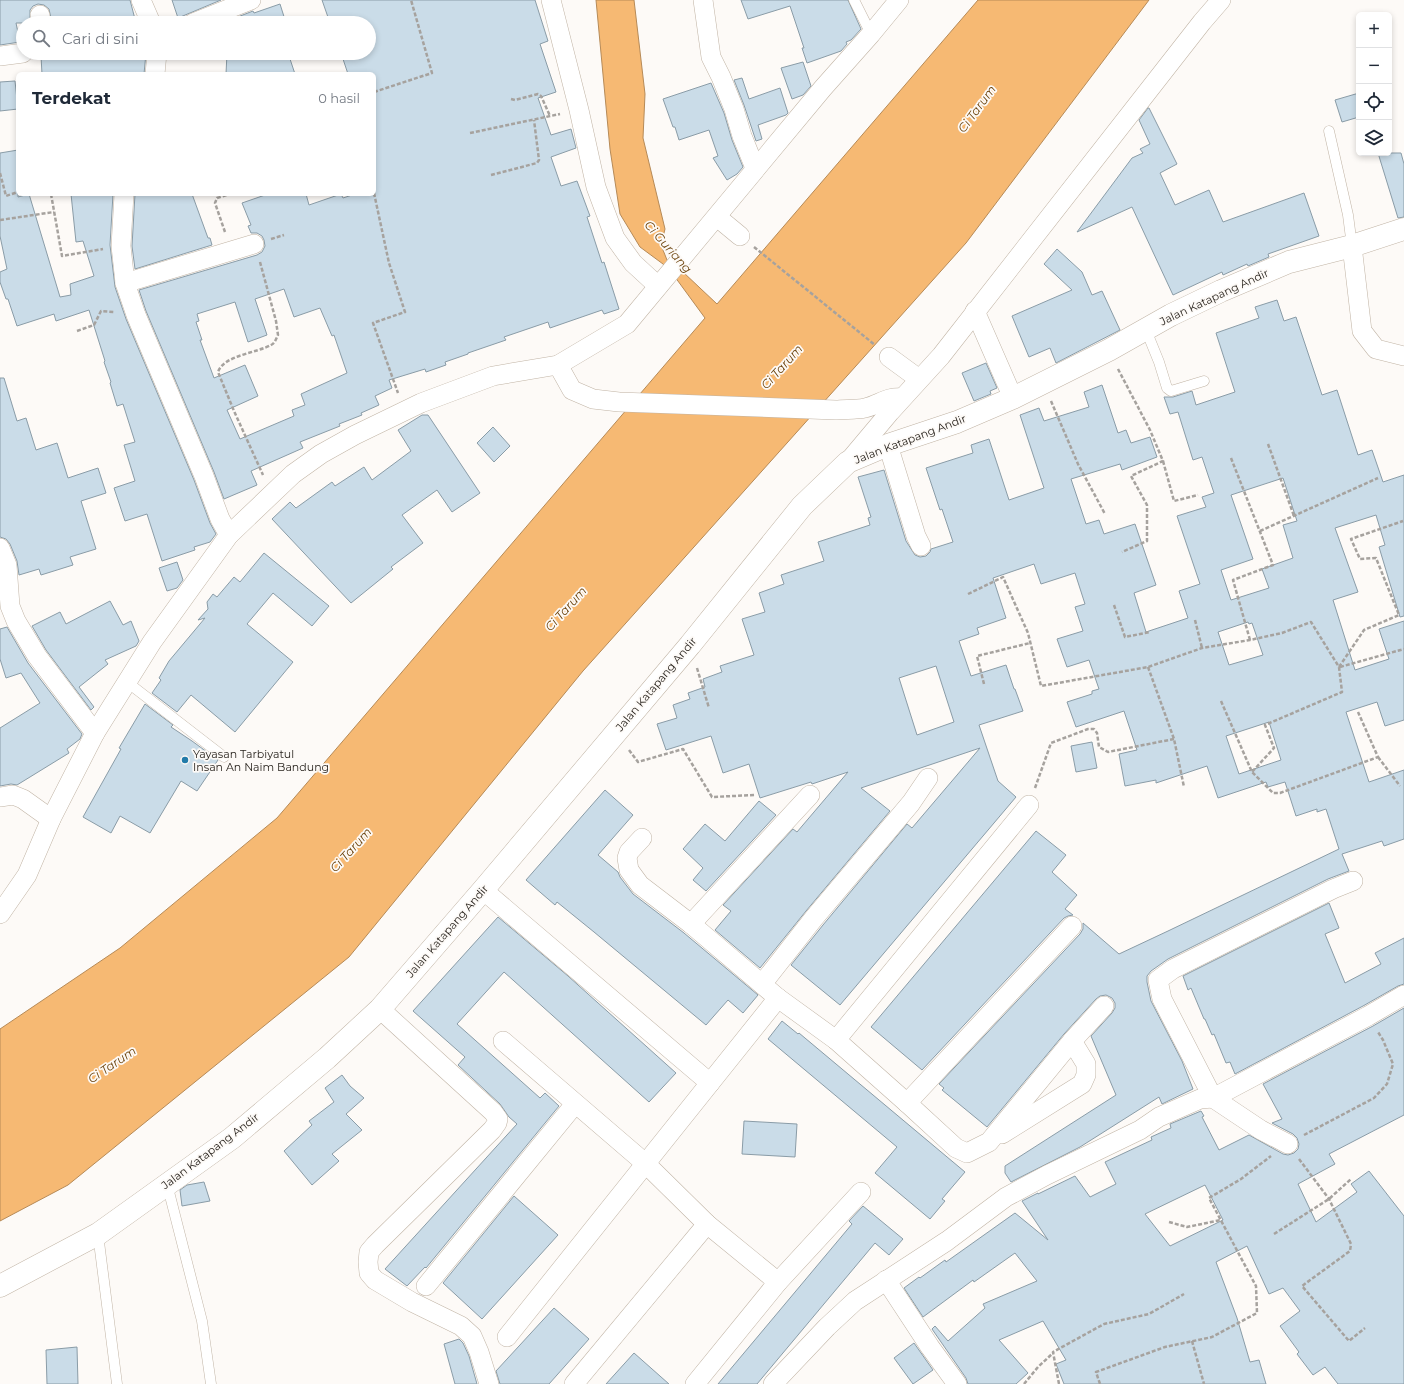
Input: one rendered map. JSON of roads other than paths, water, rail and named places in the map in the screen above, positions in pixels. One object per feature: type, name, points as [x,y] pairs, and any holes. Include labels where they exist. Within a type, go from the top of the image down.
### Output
[{"type":"street","points":[[141,0],[148,16]]},
{"type":"street","points":[[211,16],[251,0]]},
{"type":"street","points":[[551,0],[579,110],[596,187],[615,238],[632,263],[667,275]]},
{"type":"street","points":[[703,0],[710,57],[721,77],[734,109],[742,136],[755,168]]},
{"type":"street","points":[[0,914],[27,875],[51,819],[95,732],[152,642],[230,535],[294,474],[321,454],[404,410],[493,376],[558,365],[627,324],[717,217],[755,168],[899,0]]},
{"type":"street","points":[[854,455],[902,398],[941,356],[1202,22],[1221,0]]},
{"type":"street","points":[[0,56],[16,54]]},
{"type":"street","points":[[156,72],[157,60]]},
{"type":"street","points":[[124,196],[121,246],[125,283],[136,315],[204,476],[220,519],[230,535]]},
{"type":"street","points":[[717,217],[740,236]]},
{"type":"street","name":"Jalan Katapang Andir","points":[[0,1286],[98,1234],[232,1138],[327,1058],[380,1009],[483,890],[690,645],[802,506],[854,455],[956,422],[1013,398],[1108,350],[1171,315],[1221,291],[1290,262],[1347,247],[1404,229]]},
{"type":"street","points":[[125,283],[254,244]]},
{"type":"street","points":[[1347,247],[1362,331],[1376,349],[1404,356]]},
{"type":"street","points":[[975,311],[1013,398]]},
{"type":"street","points":[[889,357],[919,379]]},
{"type":"street","points":[[558,365],[572,390],[593,399],[619,402],[836,410],[866,408],[885,399],[894,397],[902,398]]},
{"type":"street","points":[[854,455],[866,408]]},
{"type":"street","points":[[888,445],[920,546]]},
{"type":"street","points":[[0,548],[7,565],[10,606],[16,621],[37,656],[95,732]]},
{"type":"street","points":[[762,984],[814,918],[911,803],[928,778]]},
{"type":"street","points":[[0,797],[13,795],[23,799],[51,819]]},
{"type":"street","points":[[691,924],[810,795]]},
{"type":"street","points":[[836,1040],[1029,806]]},
{"type":"street","points":[[642,838],[629,852],[627,858],[629,870],[640,885],[691,924],[778,998],[836,1040],[908,1102],[956,1148],[967,1152],[989,1142],[1082,1084],[1086,1075],[1086,1064],[1072,1041]]},
{"type":"street","points":[[1288,1144],[1261,1130],[1213,1098],[1162,999],[1158,980],[1173,969],[1333,889],[1353,881]]},
{"type":"street","points":[[483,890],[710,1083]]},
{"type":"street","points":[[908,1102],[1072,926]]},
{"type":"street","points":[[773,1384],[827,1327],[855,1301],[947,1241],[1013,1193],[1140,1130],[1159,1116],[1200,1099],[1213,1098],[1368,1016],[1404,995]]},
{"type":"street","points":[[507,1337],[778,998]]},
{"type":"street","points":[[989,1142],[1072,1041],[1104,1006]]},
{"type":"street","points":[[380,1009],[493,1112],[498,1119],[492,1130],[369,1252],[369,1273],[375,1280],[412,1302],[461,1326],[472,1336],[479,1352],[489,1384]]},
{"type":"street","points":[[502,1041],[645,1163],[707,1224],[778,1282]]},
{"type":"street","points":[[426,1286],[575,1104]]},
{"type":"street","points":[[695,1384],[778,1282],[861,1192]]},
{"type":"street","points":[[574,1384],[707,1224]]},
{"type":"street","points":[[886,1280],[930,1347],[957,1384]]},
{"type":"lane","points":[[854,0],[871,34]]},
{"type":"lane","points":[[1329,131],[1348,215],[1347,247]]},
{"type":"lane","points":[[1146,330],[1168,388],[1171,391],[1204,381]]},
{"type":"lane","points":[[127,682],[224,757]]},
{"type":"lane","points":[[167,1184],[202,1321],[211,1384]]},
{"type":"lane","points":[[98,1234],[117,1384]]},
{"type":"water","name":"Ci Tarum","points":[[596,0],[634,0],[645,94],[643,138],[665,229],[661,245],[667,260],[683,272],[717,304],[978,0],[1149,0],[966,243],[583,671],[349,957],[68,1185],[0,1221],[0,1029],[120,948],[277,818],[705,318],[675,277],[663,264],[640,247],[620,214],[610,149]]},
{"type":"place","name":"Yayasan Tarbiyatul Insan An Naim Bandung","points":[[185,760]]},
{"type":"water label","name":"Ci Guriang","points":[[668,247]]}]
